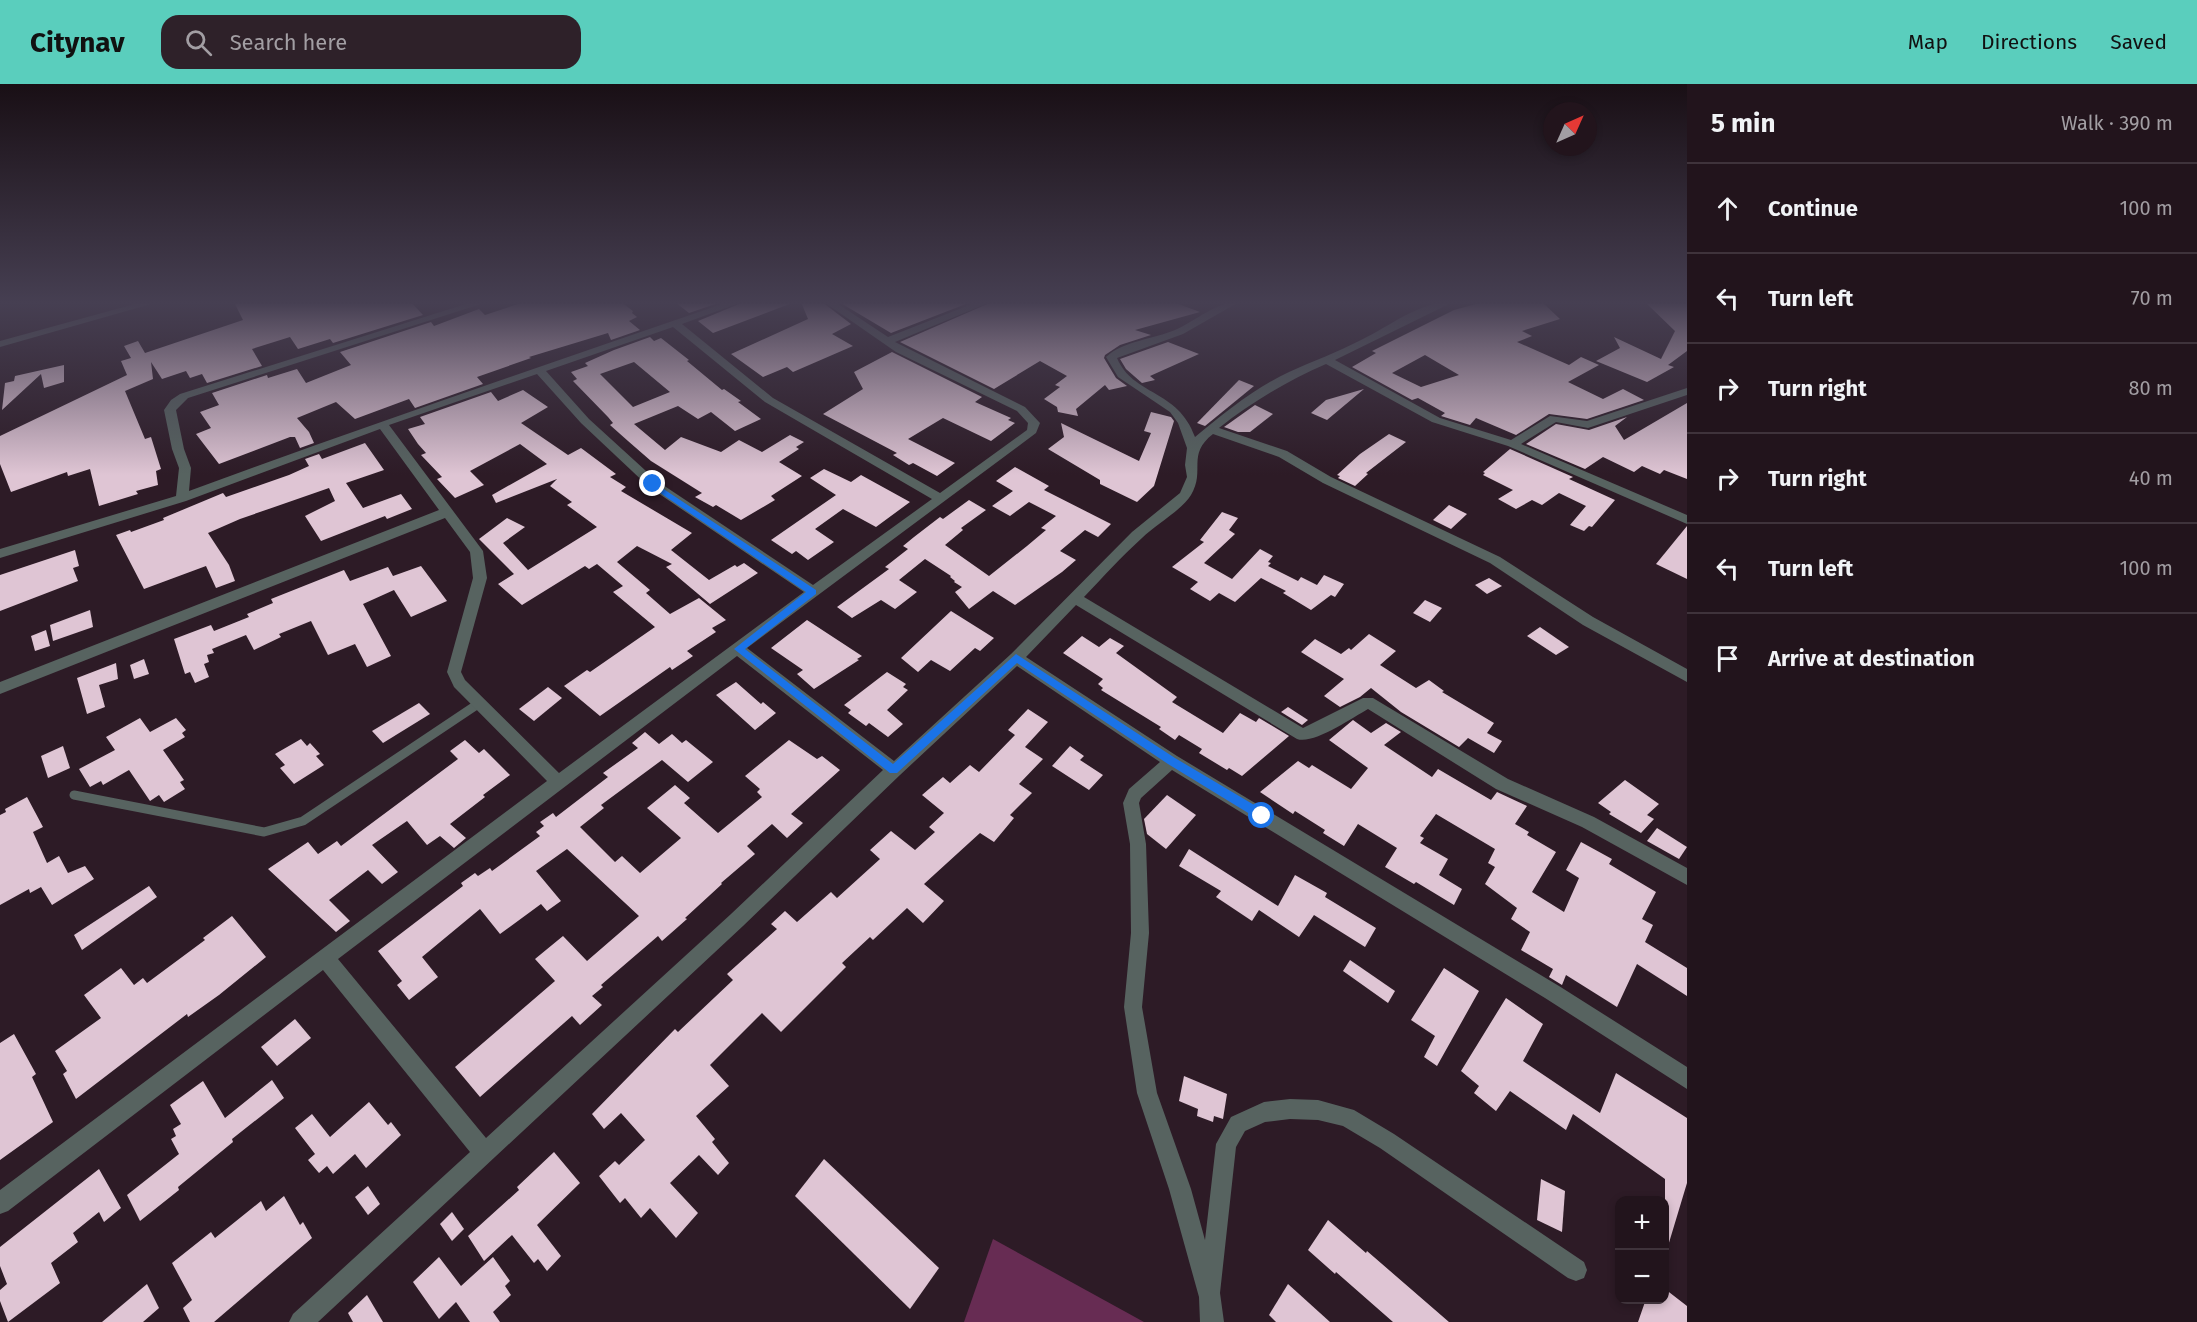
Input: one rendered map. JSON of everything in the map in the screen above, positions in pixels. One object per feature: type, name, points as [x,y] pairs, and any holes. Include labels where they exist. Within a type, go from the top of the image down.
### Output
[{"type":"street","points":[[182,498],[185,468],[178,449],[170,410],[175,402],[184,396],[299,360]]},
{"type":"street","points":[[0,553],[182,498],[382,424],[569,360]]},
{"type":"street","points":[[719,360],[769,400],[940,498]]},
{"type":"street","points":[[0,1203],[558,782],[1032,430],[1034,423],[1021,409],[922,360]]},
{"type":"street","points":[[301,1322],[737,920],[894,770],[1016,658],[1137,535],[1185,495],[1193,477],[1191,465],[1193,447],[1180,416],[1166,404],[1141,391],[1113,360]]},
{"type":"street","points":[[1193,447],[1210,429],[1236,410],[1291,375],[1327,360],[1421,413],[1461,429],[1512,444],[1687,520]]},
{"type":"street","points":[[539,370],[585,421],[653,484],[813,592]]},
{"type":"street","points":[[1512,444],[1554,418],[1588,425],[1687,391]]},
{"type":"street","points":[[382,424],[477,551],[480,578],[454,672],[459,683],[558,782]]},
{"type":"street","points":[[1210,429],[1283,454],[1327,480],[1495,560],[1581,617],[1687,676]]},
{"type":"street","points":[[0,688],[447,512]]},
{"type":"street","points":[[1076,598],[1302,735],[1368,702],[1502,784],[1588,822],[1687,877]]},
{"type":"street","points":[[738,649],[894,770]]},
{"type":"street","points":[[1016,658],[1172,761],[1552,992],[1687,1079]]},
{"type":"street","points":[[1172,761],[1135,795],[1131,802],[1138,844],[1140,933],[1133,1007],[1147,1093],[1180,1190],[1210,1297]]},
{"type":"street","points":[[325,958],[484,1152]]},
{"type":"street","points":[[1212,1322],[1210,1297],[1226,1144],[1239,1124],[1264,1112],[1290,1109],[1318,1110],[1347,1117],[1387,1141],[1576,1270]]},
{"type":"lane","points":[[74,795],[264,832],[282,829],[303,821],[478,704]]},
{"type":"shaded area","points":[[993,1239],[1144,1322],[964,1322]]},
{"type":"building","points":[[258,360],[262,366],[207,383],[202,374],[190,378],[186,371],[162,379],[151,362],[153,379],[125,391],[145,439],[151,437],[161,469],[156,471],[158,485],[99,506],[90,469],[68,476],[67,472],[11,492],[0,464],[0,436],[127,375],[121,361]]},
{"type":"building","points":[[347,360],[526,360],[477,377],[483,384],[415,408],[409,399],[355,419],[336,402],[297,418],[309,432],[314,443],[300,448],[295,437],[290,437],[219,464],[196,434],[211,428],[200,412],[219,405],[212,393],[267,375],[268,378],[297,369],[306,383],[351,365]]},
{"type":"building","points":[[592,360],[689,360],[687,361],[722,390],[724,389],[741,401],[738,402],[761,419],[735,431],[711,412],[698,419],[678,406],[634,424],[665,450],[681,437],[721,452],[739,440],[762,452],[790,435],[804,442],[796,447],[799,449],[779,462],[802,476],[771,496],[775,500],[741,520],[716,505],[713,507],[695,497],[702,493],[651,461],[610,425],[613,423],[608,417],[573,381],[577,379],[571,372],[588,366],[585,363]],"holes":[[[634,362],[670,392],[633,407],[600,374]]]},
{"type":"building","points":[[739,360],[821,360],[793,372],[787,367],[763,377]]},
{"type":"building","points":[[877,360],[908,360],[982,397],[975,402],[1011,418],[1008,420],[1015,423],[991,441],[943,418],[908,439],[955,463],[937,476],[913,463],[909,465],[893,455],[897,453],[823,414],[863,389],[854,372]]},
{"type":"building","points":[[936,360],[1105,360],[1116,378],[1127,386],[1109,390],[1105,385],[1076,409],[1078,416],[1058,412],[1057,407],[1044,399],[1060,387],[1055,385],[1067,376],[1040,361],[994,389]]},
{"type":"building","points":[[1120,360],[1186,360],[1150,376],[1155,380],[1142,383],[1126,369]]},
{"type":"building","points":[[1364,360],[1416,360],[1392,373],[1421,387],[1459,375],[1433,360],[1557,360],[1569,365],[1577,360],[1587,360],[1599,365],[1568,382],[1603,399],[1623,389],[1644,400],[1587,419],[1549,414],[1516,435],[1476,418],[1470,425],[1441,416],[1445,413],[1418,398],[1412,400],[1352,367]]},
{"type":"building","points":[[1675,360],[1668,365],[1674,367],[1647,382],[1596,361]]},
{"type":"building","points":[[64,365],[64,382],[44,388],[41,374],[2,410],[5,383],[14,381],[15,376]]},
{"type":"building","points":[[1239,380],[1254,386],[1205,426],[1197,423]]},
{"type":"building","points":[[1364,389],[1327,420],[1311,413],[1326,400]]},
{"type":"building","points":[[523,390],[548,407],[521,423],[568,455],[581,448],[616,474],[610,477],[626,487],[621,491],[692,533],[671,550],[709,580],[735,565],[737,567],[744,563],[758,573],[710,604],[666,567],[672,564],[637,546],[617,562],[650,590],[646,593],[670,614],[699,598],[726,620],[712,628],[716,632],[687,651],[693,656],[672,670],[670,667],[600,716],[564,686],[587,670],[590,672],[655,627],[613,592],[623,586],[597,564],[589,569],[585,566],[522,605],[498,584],[514,574],[479,539],[507,518],[525,527],[503,543],[528,570],[597,527],[567,505],[572,502],[550,486],[557,479],[496,503],[492,495],[547,464],[520,444],[470,471],[484,485],[455,498],[437,479],[442,477],[421,455],[426,453],[408,429],[425,424],[420,417],[491,392],[498,401]]},
{"type":"building","points":[[1687,403],[1687,479],[1664,470],[1660,474],[1642,466],[1634,472],[1603,457],[1585,469],[1526,444],[1556,424],[1589,430],[1627,417],[1615,426],[1624,440]]},
{"type":"building","points":[[1255,405],[1273,414],[1250,432],[1238,432],[1224,427]]},
{"type":"building","points":[[1151,412],[1171,417],[1174,421],[1154,486],[1137,502],[1100,484],[1100,480],[1048,449],[1064,437],[1061,423],[1139,461],[1151,433],[1144,431]]},
{"type":"building","points":[[1389,434],[1406,442],[1366,473],[1368,474],[1355,486],[1338,478],[1340,476],[1337,475],[1360,454]]},
{"type":"building","points":[[365,443],[384,470],[346,483],[363,508],[401,494],[412,509],[387,519],[385,516],[321,541],[305,516],[335,501],[329,488],[240,519],[208,533],[229,565],[235,581],[216,588],[206,566],[144,589],[116,535],[164,520],[163,518],[223,493],[226,497],[289,475],[309,466],[305,459],[319,454],[322,459]]},
{"type":"building","points":[[1510,449],[1573,477],[1569,479],[1615,500],[1592,527],[1589,526],[1584,531],[1570,525],[1586,506],[1559,493],[1542,505],[1532,500],[1516,509],[1498,499],[1513,490],[1483,475],[1485,473],[1483,472]]},
{"type":"building","points":[[1015,467],[1049,486],[1044,490],[1111,524],[1098,537],[1085,530],[1060,551],[1076,560],[1015,605],[993,591],[969,609],[955,592],[962,587],[954,582],[951,576],[925,559],[899,580],[917,592],[895,609],[881,600],[852,618],[837,607],[889,569],[885,567],[908,549],[903,546],[914,537],[940,517],[943,519],[969,500],[986,510],[961,528],[963,530],[945,545],[989,576],[1046,530],[1041,528],[1056,516],[1029,502],[1010,516],[992,506],[1013,491],[996,481]]},
{"type":"building","points":[[824,469],[851,482],[861,475],[910,502],[876,527],[843,509],[815,529],[834,542],[808,560],[796,551],[792,554],[771,540],[836,495],[810,478]]},
{"type":"building","points":[[1449,505],[1467,514],[1451,529],[1433,520]]},
{"type":"building","points":[[1222,512],[1238,518],[1229,530],[1235,534],[1204,563],[1232,579],[1260,549],[1273,556],[1268,566],[1298,581],[1301,577],[1317,585],[1324,575],[1344,584],[1335,597],[1331,595],[1311,610],[1283,593],[1286,591],[1261,578],[1235,602],[1219,593],[1210,601],[1190,589],[1198,582],[1172,567],[1204,542],[1200,540]]},
{"type":"building","points":[[1687,526],[1687,579],[1656,564]]},
{"type":"building","points":[[75,550],[79,566],[73,568],[78,581],[0,611],[0,575]]},
{"type":"building","points":[[421,566],[447,601],[411,617],[394,590],[363,604],[391,656],[367,667],[355,644],[328,655],[311,621],[279,634],[281,637],[254,650],[246,635],[212,649],[214,653],[207,655],[209,662],[204,664],[209,677],[195,683],[190,672],[185,674],[174,639],[211,625],[214,631],[249,617],[247,614],[273,603],[271,599],[344,570],[350,581],[388,567],[393,576]]},
{"type":"building","points":[[1489,578],[1502,586],[1487,594],[1475,585]]},
{"type":"building","points":[[1425,600],[1442,608],[1430,622],[1413,613]]},
{"type":"building","points":[[90,610],[93,627],[53,641],[50,625]]},
{"type":"building","points":[[951,611],[994,638],[980,651],[975,648],[950,671],[931,660],[918,672],[901,658]]},
{"type":"building","points":[[807,620],[862,656],[814,689],[797,674],[803,670],[771,648]]},
{"type":"building","points":[[1540,627],[1569,647],[1556,655],[1527,636]]},
{"type":"building","points":[[46,630],[50,646],[35,651],[31,636]]},
{"type":"building","points":[[1369,634],[1396,651],[1380,665],[1416,688],[1429,680],[1444,691],[1442,692],[1494,723],[1487,733],[1502,741],[1494,753],[1468,738],[1459,747],[1401,712],[1371,688],[1360,697],[1340,707],[1324,696],[1344,679],[1301,652],[1315,639],[1341,654],[1349,648],[1351,650]]},
{"type":"building","points":[[1082,636],[1099,647],[1110,638],[1124,646],[1116,653],[1177,697],[1172,702],[1223,733],[1240,713],[1256,722],[1259,718],[1289,736],[1242,776],[1229,768],[1227,770],[1199,753],[1202,749],[1179,735],[1175,740],[1159,729],[1161,727],[1101,690],[1103,688],[1098,684],[1103,679],[1063,653]]},
{"type":"building","points":[[144,659],[149,674],[134,679],[130,665]]},
{"type":"building","points":[[116,663],[118,679],[99,685],[105,707],[87,714],[77,678]]},
{"type":"building","points":[[887,672],[906,684],[903,687],[908,690],[887,710],[903,724],[888,737],[869,723],[866,726],[848,713],[851,710],[844,705]]},
{"type":"building","points":[[736,682],[761,704],[763,702],[776,713],[755,730],[716,695]]},
{"type":"building","points":[[548,687],[562,698],[534,721],[519,709]]},
{"type":"building","points":[[419,703],[430,714],[383,743],[372,731]]},
{"type":"building","points":[[1288,707],[1308,720],[1302,725],[1281,712]]},
{"type":"building","points":[[1028,709],[1048,722],[1025,747],[1043,759],[1019,784],[1032,793],[1010,815],[1014,818],[994,842],[980,833],[924,884],[944,901],[923,923],[907,908],[873,940],[870,937],[842,963],[846,967],[781,1032],[762,1013],[710,1065],[729,1086],[696,1116],[715,1139],[712,1142],[729,1163],[718,1175],[699,1155],[670,1183],[698,1213],[676,1238],[650,1208],[641,1218],[625,1198],[620,1203],[599,1176],[615,1161],[619,1165],[645,1140],[621,1113],[604,1129],[592,1114],[675,1029],[678,1032],[733,980],[727,974],[777,929],[771,924],[785,911],[797,922],[831,892],[837,898],[880,859],[870,850],[891,831],[915,850],[935,832],[929,827],[944,813],[922,795],[943,777],[950,783],[970,765],[979,772],[1015,735],[1008,730]]},
{"type":"building","points":[[140,718],[150,732],[176,718],[186,730],[182,733],[185,737],[163,750],[184,780],[180,782],[185,789],[164,802],[159,795],[150,801],[129,770],[103,785],[101,781],[90,787],[79,769],[115,750],[106,737]]},
{"type":"building","points":[[1353,720],[1371,733],[1386,723],[1401,732],[1384,745],[1432,777],[1438,769],[1491,800],[1497,792],[1527,806],[1515,824],[1529,832],[1527,835],[1556,852],[1532,892],[1564,912],[1579,878],[1566,870],[1581,842],[1612,859],[1609,864],[1656,892],[1642,919],[1653,925],[1645,942],[1687,968],[1687,996],[1637,964],[1617,1007],[1566,975],[1562,985],[1549,977],[1553,969],[1521,950],[1530,932],[1511,919],[1517,908],[1485,884],[1495,867],[1488,863],[1495,849],[1436,814],[1420,836],[1424,838],[1420,843],[1448,859],[1439,875],[1462,889],[1454,905],[1416,882],[1414,884],[1385,867],[1397,848],[1358,824],[1344,846],[1323,833],[1325,830],[1295,811],[1293,814],[1260,792],[1298,761],[1309,768],[1312,765],[1351,789],[1368,768],[1329,740]]},
{"type":"building","points":[[645,732],[659,744],[672,734],[682,743],[686,740],[713,762],[688,782],[662,760],[601,805],[604,808],[580,827],[615,862],[622,856],[640,873],[681,838],[647,808],[675,785],[690,798],[684,803],[718,833],[762,797],[757,792],[760,789],[745,776],[789,740],[817,759],[822,756],[840,770],[791,814],[803,823],[787,838],[772,824],[747,846],[755,854],[721,883],[685,918],[687,919],[662,941],[658,936],[601,985],[603,987],[592,996],[602,1005],[580,1025],[572,1016],[480,1097],[455,1067],[555,981],[535,959],[563,936],[587,961],[639,916],[567,849],[536,871],[561,901],[547,911],[541,904],[500,934],[480,909],[422,957],[438,977],[409,1000],[397,985],[402,981],[378,951],[463,886],[461,883],[475,873],[478,876],[490,868],[492,871],[540,836],[536,832],[544,826],[540,822],[553,813],[556,817],[608,777],[603,773],[638,748],[632,743]]},
{"type":"building","points":[[301,739],[307,746],[310,743],[320,754],[316,756],[324,765],[294,784],[280,768],[285,765],[275,754]]},
{"type":"building","points":[[465,740],[479,753],[484,749],[510,775],[450,824],[466,838],[454,848],[440,836],[427,845],[407,821],[372,845],[398,872],[382,884],[368,870],[329,900],[350,921],[336,932],[268,869],[308,842],[318,854],[337,841],[341,846],[458,759],[450,751]]},
{"type":"building","points":[[63,746],[70,768],[48,778],[41,756]]},
{"type":"building","points":[[1070,746],[1084,756],[1080,760],[1103,775],[1089,790],[1052,766]]},
{"type":"building","points":[[1625,780],[1659,804],[1647,815],[1654,819],[1641,833],[1609,814],[1611,812],[1598,803]]},
{"type":"building","points":[[1167,795],[1196,815],[1166,849],[1147,834],[1144,819]]},
{"type":"building","points":[[27,797],[43,827],[33,832],[47,863],[59,856],[68,873],[85,866],[94,879],[52,905],[41,887],[30,893],[29,889],[0,905],[0,815],[6,812],[5,809]]},
{"type":"building","points":[[1657,828],[1687,847],[1679,859],[1647,841]]},
{"type":"building","points":[[1189,849],[1278,906],[1295,875],[1327,893],[1325,897],[1376,928],[1365,947],[1314,915],[1299,937],[1259,910],[1252,921],[1216,897],[1221,891],[1179,866]]},
{"type":"building","points":[[149,886],[157,897],[82,950],[74,935]]},
{"type":"building","points":[[232,916],[266,957],[219,995],[188,1017],[187,1014],[76,1099],[63,1074],[67,1071],[55,1051],[101,1018],[84,995],[121,968],[134,985],[143,978],[147,983],[205,940],[203,938]]},
{"type":"building","points":[[1350,960],[1395,991],[1388,1003],[1343,971]]},
{"type":"building","points":[[1444,968],[1479,991],[1437,1066],[1424,1057],[1435,1036],[1411,1020]]},
{"type":"building","points":[[1506,998],[1543,1024],[1523,1061],[1600,1113],[1616,1073],[1687,1118],[1687,1183],[1669,1243],[1669,1196],[1665,1196],[1665,1179],[1573,1114],[1566,1130],[1510,1091],[1496,1111],[1474,1093],[1479,1086],[1461,1071]]},
{"type":"building","points":[[295,1019],[311,1038],[277,1066],[261,1047]]},
{"type":"building","points":[[14,1034],[36,1074],[32,1077],[53,1122],[0,1160],[0,1043]]},
{"type":"building","points":[[1184,1076],[1227,1094],[1223,1119],[1214,1116],[1213,1122],[1197,1116],[1198,1109],[1179,1101]]},
{"type":"building","points":[[272,1080],[284,1098],[232,1139],[233,1142],[140,1221],[127,1195],[179,1154],[171,1139],[176,1136],[173,1129],[181,1124],[170,1105],[203,1081],[225,1118]]},
{"type":"building","points":[[369,1102],[388,1125],[391,1122],[401,1135],[366,1168],[355,1154],[333,1174],[327,1166],[319,1173],[308,1160],[315,1154],[295,1128],[312,1114],[330,1137]]},
{"type":"building","points":[[554,1152],[580,1183],[537,1225],[561,1256],[547,1271],[538,1259],[534,1263],[512,1235],[484,1261],[468,1236],[519,1190],[517,1187]]},
{"type":"building","points":[[824,1159],[939,1268],[910,1309],[795,1196]]},
{"type":"building","points":[[99,1169],[121,1208],[104,1222],[99,1212],[73,1233],[78,1242],[51,1263],[60,1283],[8,1322],[0,1301],[0,1290],[7,1284],[0,1266],[0,1247]]},
{"type":"building","points":[[1541,1179],[1565,1191],[1562,1232],[1537,1220]]},
{"type":"building","points":[[368,1186],[380,1204],[368,1215],[355,1197]]},
{"type":"building","points":[[284,1196],[300,1225],[303,1222],[312,1238],[214,1322],[190,1322],[183,1308],[192,1300],[172,1263],[211,1232],[215,1238],[261,1201],[266,1211]]},
{"type":"building","points":[[452,1212],[464,1229],[452,1241],[440,1224]]},
{"type":"building","points":[[1328,1220],[1449,1322],[1393,1322],[1336,1272],[1335,1274],[1308,1250]]},
{"type":"building","points":[[439,1257],[461,1286],[493,1257],[510,1281],[505,1286],[511,1295],[493,1312],[500,1322],[470,1322],[456,1302],[439,1319],[413,1282]]},
{"type":"building","points":[[147,1284],[159,1308],[143,1322],[102,1322]]},
{"type":"building","points":[[1288,1284],[1330,1322],[1276,1322],[1269,1315]]},
{"type":"building","points":[[1669,1292],[1687,1306],[1687,1322],[1638,1322],[1644,1304],[1669,1304]]},
{"type":"building","points":[[367,1295],[383,1322],[353,1322],[348,1313]]},
{"type":"route","points":[[653,484],[813,592],[738,649],[894,770],[1016,658],[1172,761],[1262,816]]}]
